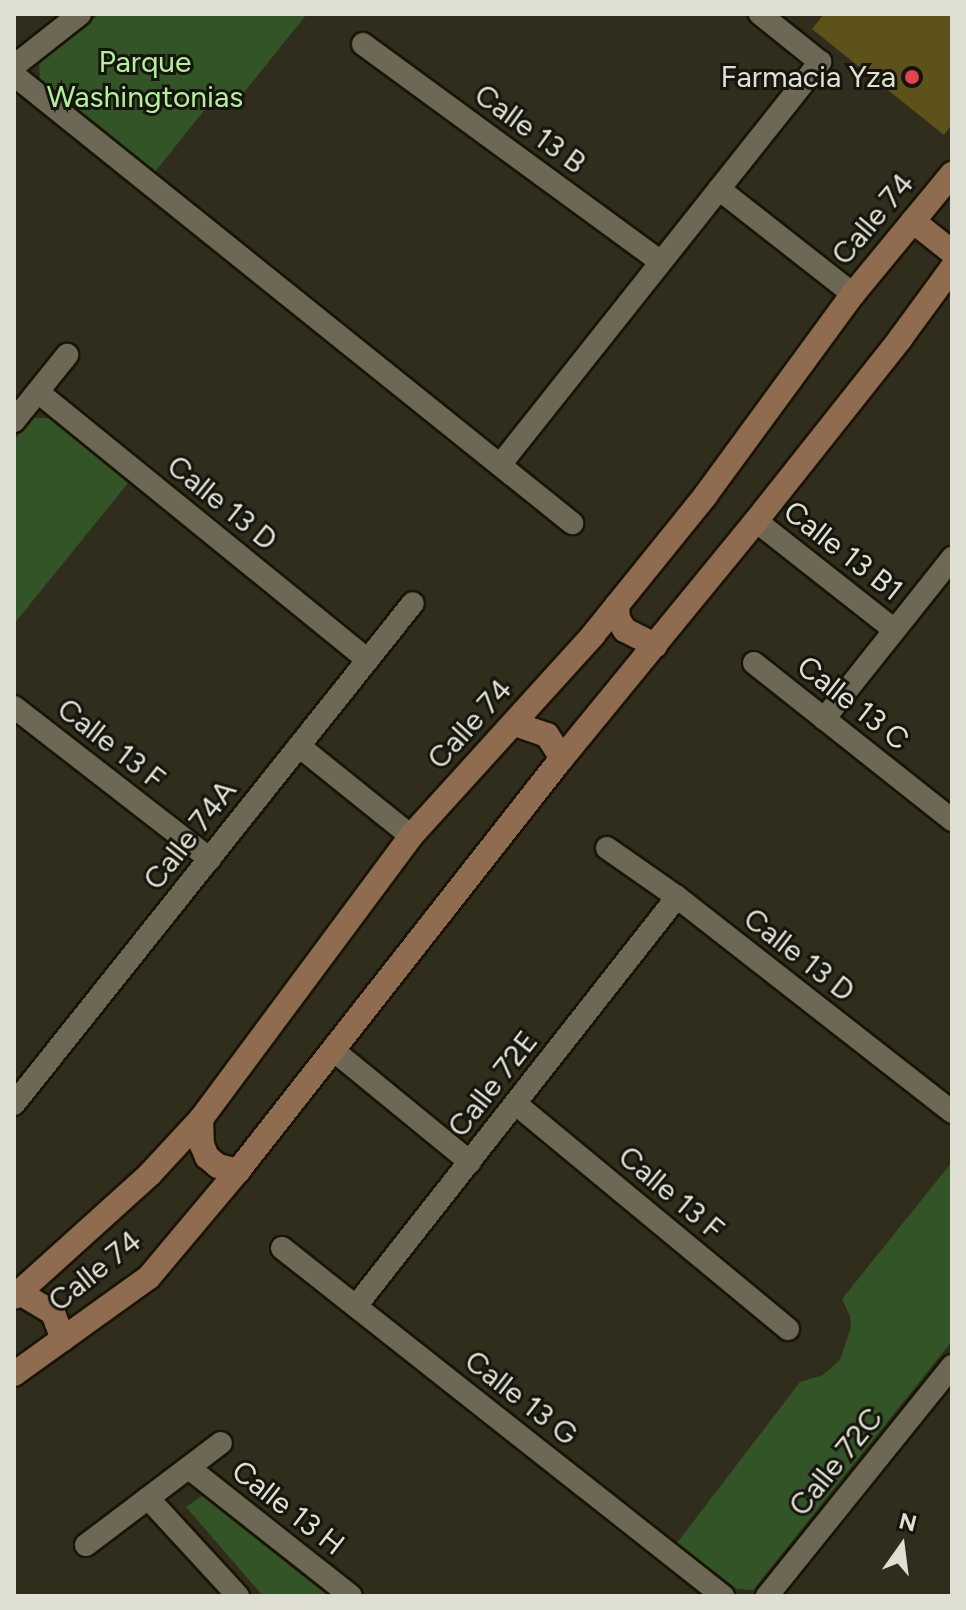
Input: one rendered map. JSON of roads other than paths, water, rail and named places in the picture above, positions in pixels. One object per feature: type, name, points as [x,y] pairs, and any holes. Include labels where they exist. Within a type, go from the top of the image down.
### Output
[{"type":"main road","name":"Calle 74","points":[[17,1295],[150,1174],[201,1119],[411,836],[515,724],[617,605],[705,496],[853,294],[952,174]]},
{"type":"main road","points":[[913,221],[952,252]]},
{"type":"main road","name":"Calle 74","points":[[14,1374],[149,1277],[238,1171],[562,758],[756,521],[952,268]]},
{"type":"main road","points":[[617,605],[618,619],[625,630],[655,645]]},
{"type":"main road","points":[[515,724],[547,735],[562,758]]},
{"type":"main road","points":[[201,1119],[202,1145],[207,1157],[218,1166],[238,1171]]},
{"type":"main road","points":[[17,1295],[53,1313],[63,1339]]},
{"type":"street","points":[[14,66],[80,14]]},
{"type":"street","points":[[500,465],[820,62],[760,14]]},
{"type":"street","name":"Calle 13 B","points":[[363,44],[661,262]]},
{"type":"street","points":[[14,75],[572,523]]},
{"type":"street","points":[[719,189],[853,294]]},
{"type":"street","points":[[14,421],[67,355]]},
{"type":"street","name":"Calle 13 D","points":[[38,392],[368,660]]},
{"type":"street","name":"Calle 13 B1","points":[[756,521],[893,629]]},
{"type":"street","points":[[824,719],[952,558]]},
{"type":"street","name":"Calle 74A","points":[[14,1103],[413,603]]},
{"type":"street","name":"Calle 13 C","points":[[754,663],[952,820]]},
{"type":"street","name":"Calle 13 F","points":[[14,707],[210,859]]},
{"type":"street","points":[[299,746],[411,836]]},
{"type":"street","name":"Calle 13 D","points":[[607,848],[677,897],[952,1112]]},
{"type":"street","name":"Calle 72E","points":[[356,1306],[677,897]]},
{"type":"street","points":[[333,1050],[470,1162]]},
{"type":"street","name":"Calle 13 F","points":[[516,1104],[788,1329]]},
{"type":"street","name":"Calle 13 G","points":[[282,1248],[723,1596]]},
{"type":"street","name":"Calle 72C","points":[[767,1596],[952,1366]]},
{"type":"street","points":[[86,1545],[221,1443]]},
{"type":"street","name":"Calle 13 H","points":[[189,1468],[351,1596]]},
{"type":"street","points":[[148,1498],[238,1596]]},
{"type":"place","name":"Farmacia Yza","points":[[912,77]]},
{"type":"park label","name":"Parque Washingtonias","points":[[145,79]]}]
